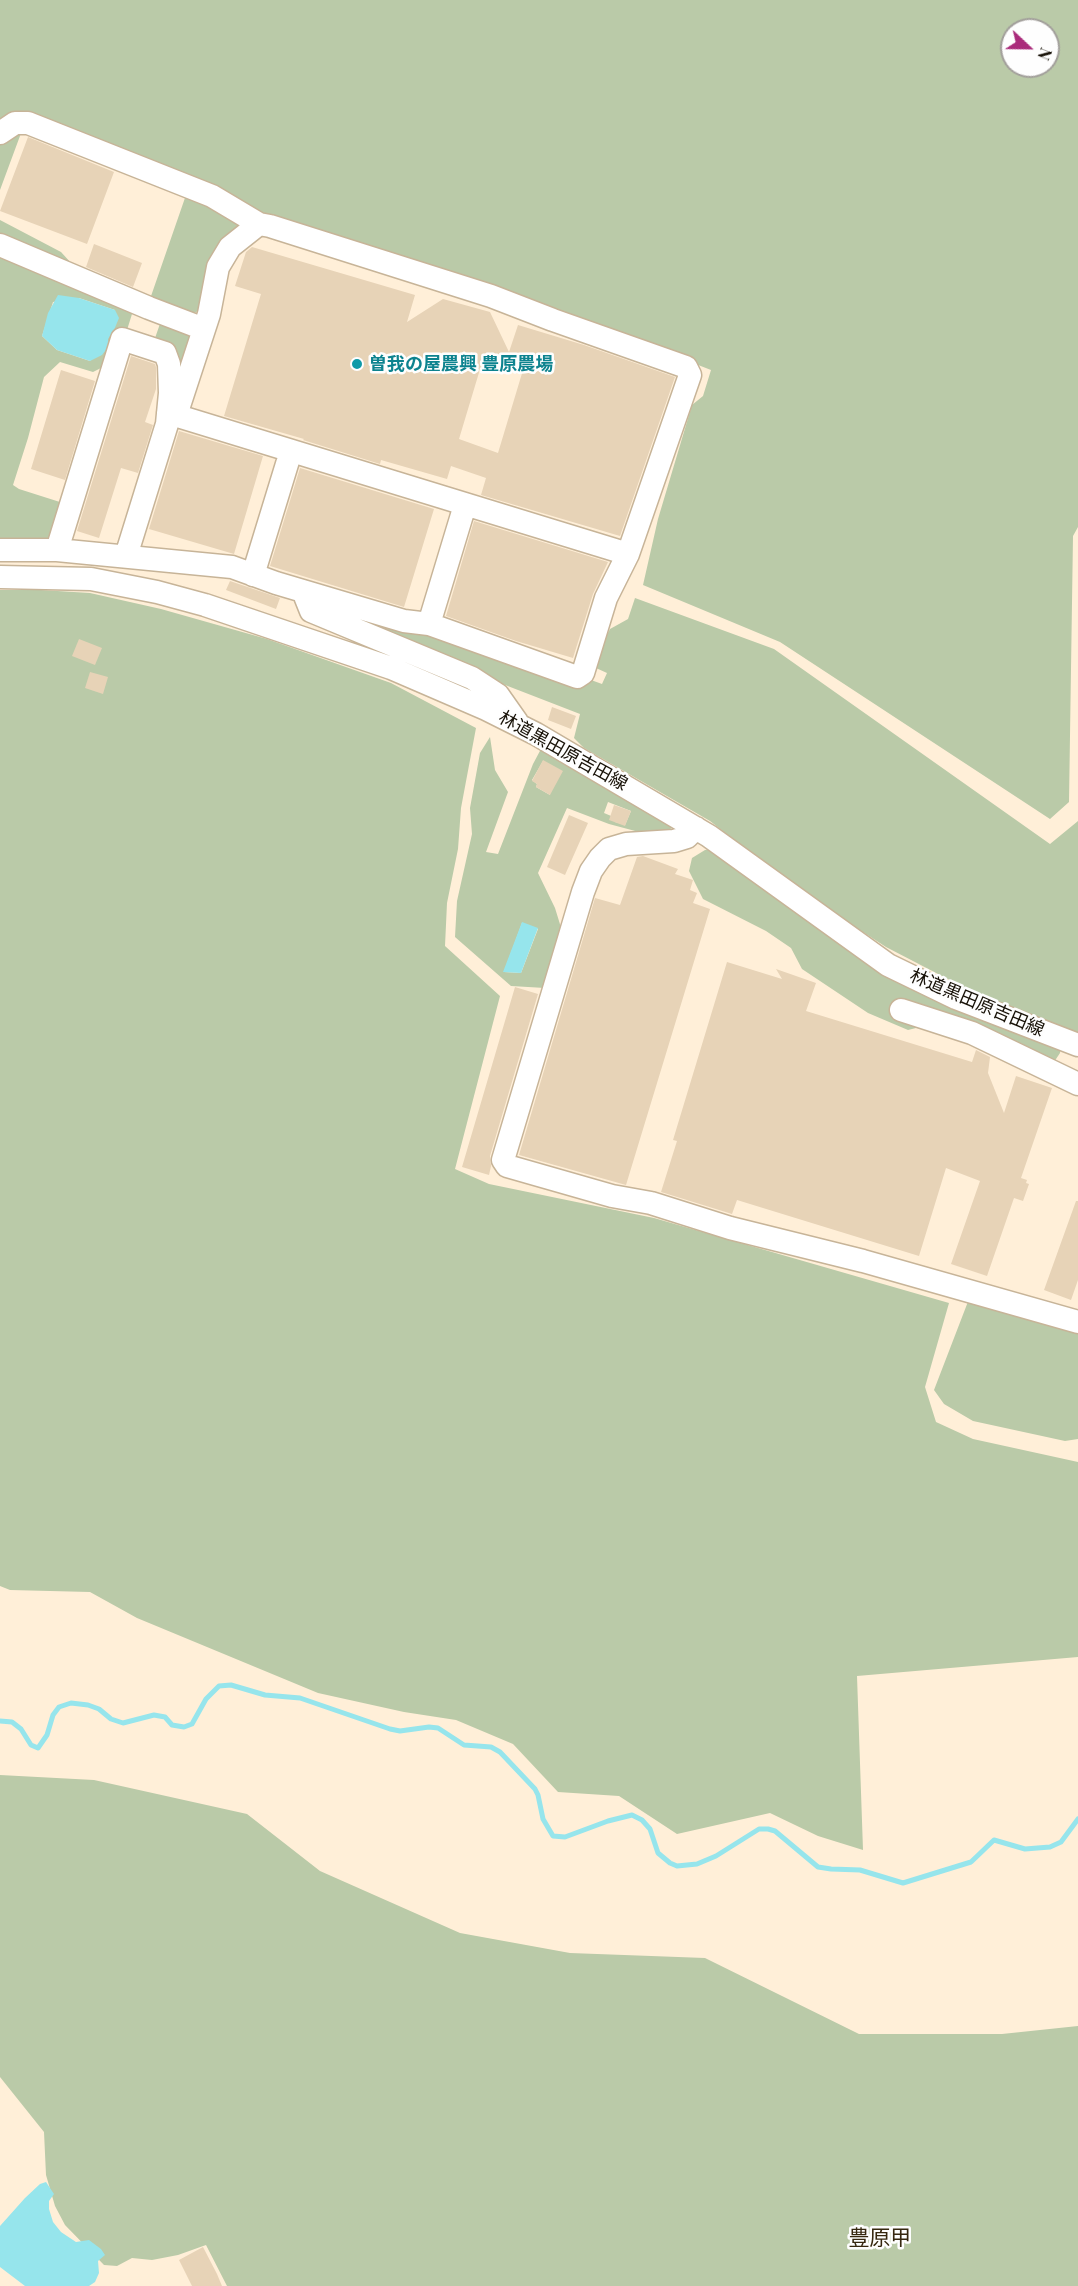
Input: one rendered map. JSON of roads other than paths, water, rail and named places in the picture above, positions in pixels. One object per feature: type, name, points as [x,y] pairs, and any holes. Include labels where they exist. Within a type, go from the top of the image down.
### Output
[{"type":"street","points":[[0,133],[15,123],[28,123],[213,196],[259,224],[491,296],[686,367],[690,375],[628,554],[606,598],[583,673],[577,677],[429,624],[404,621],[232,567],[57,550],[0,550]]},
{"type":"street","points":[[126,556],[167,424],[209,314],[218,267],[230,247],[259,224]]},
{"type":"street","points":[[0,245],[204,329]]},
{"type":"street","points":[[138,344],[149,308]]},
{"type":"street","points":[[57,550],[122,339],[165,353],[169,364],[172,414]]},
{"type":"street","points":[[172,414],[628,554]]},
{"type":"street","points":[[253,575],[291,451]]},
{"type":"street","points":[[429,624],[465,505]]},
{"type":"street","name":"林道黒田原吉田線","points":[[0,577],[91,579],[157,592],[205,605],[391,668],[520,726],[696,828],[888,964],[956,998],[1078,1045]]},
{"type":"street","points":[[303,591],[311,611],[472,678],[498,695],[520,726]]},
{"type":"street","points":[[696,828],[687,837],[674,841],[626,844],[609,849],[591,871],[503,1160],[507,1166],[612,1196],[651,1203],[730,1228],[863,1261],[1078,1322]]},
{"type":"street","points":[[901,1010],[972,1033],[1073,1081],[1078,1054]]},
{"type":"water","points":[[58,295],[79,298],[115,310],[119,318],[108,339],[109,346],[102,355],[90,361],[57,350],[42,336],[48,313]]},
{"type":"water","points":[[522,922],[538,928],[521,973],[503,972]]},
{"type":"water","points":[[46,2182],[54,2194],[49,2201],[49,2209],[53,2222],[61,2232],[76,2242],[89,2240],[105,2255],[98,2261],[99,2273],[95,2282],[89,2286],[25,2286],[0,2267],[0,2226],[25,2198],[40,2184]]},
{"type":"waterway","points":[[0,1721],[12,1722],[21,1729],[31,1745],[38,1748],[47,1735],[53,1715],[59,1707],[71,1703],[99,1709],[111,1719],[123,1723],[154,1715],[165,1717],[172,1725],[184,1727],[192,1724],[206,1699],[219,1686],[231,1685],[265,1695],[300,1698],[390,1729],[400,1731],[438,1728],[464,1745],[491,1747],[500,1752],[535,1789],[543,1819],[553,1836],[565,1837],[632,1815],[642,1820],[650,1829],[658,1853],[677,1866],[697,1864],[716,1856],[759,1829],[768,1829],[775,1831],[818,1867],[860,1870],[903,1883],[971,1862],[994,1840],[1025,1849],[1050,1847],[1061,1842],[1078,1819]]},
{"type":"place","name":"曽我の屋農興 豊原農場","points":[[357,364]]},
{"type":"district","name":"豊原甲","points":[[880,2238]]}]
